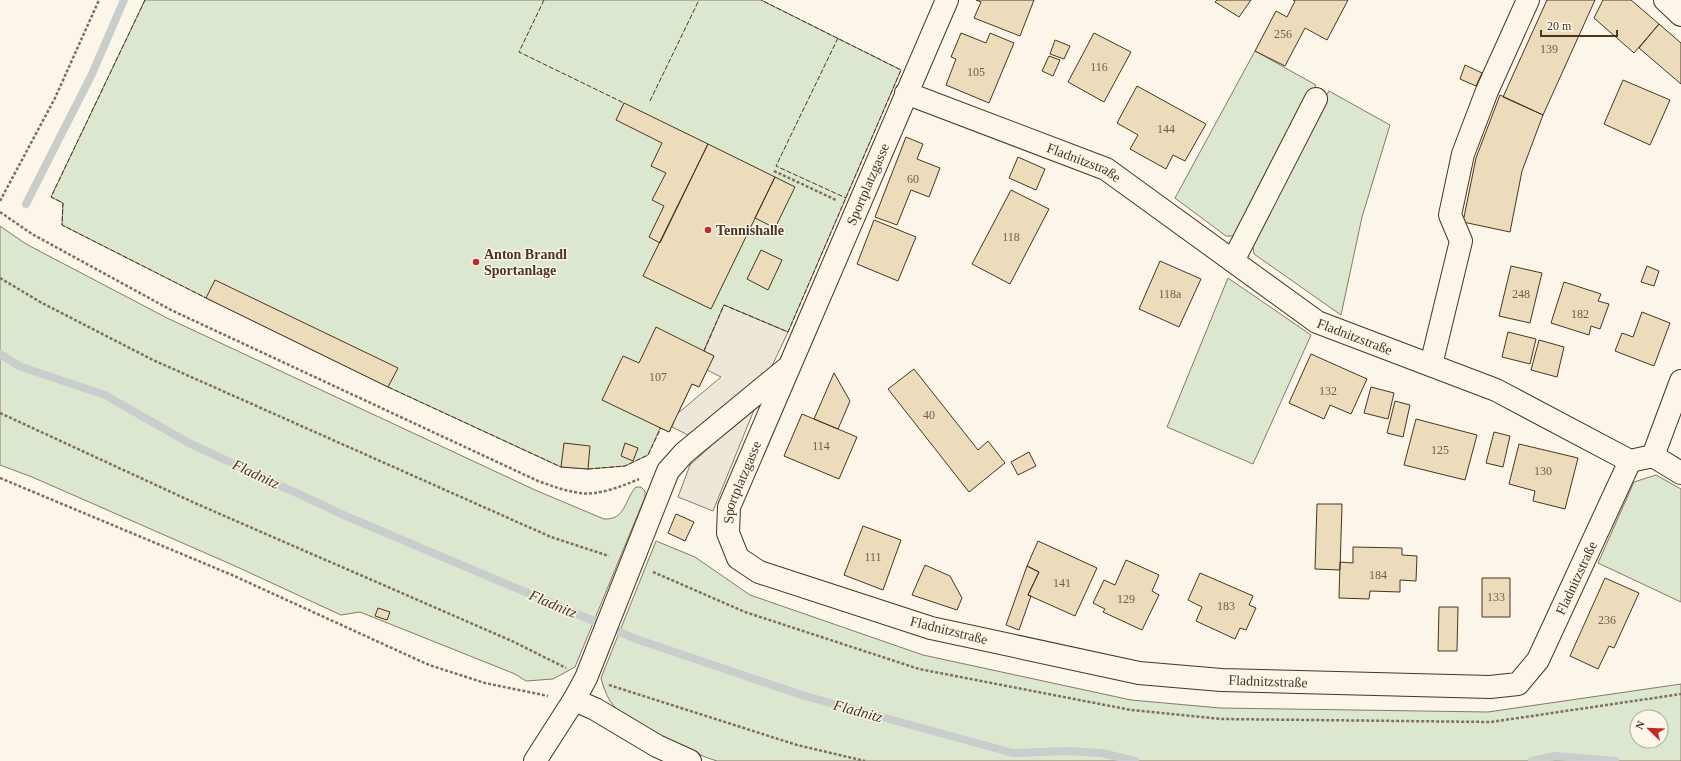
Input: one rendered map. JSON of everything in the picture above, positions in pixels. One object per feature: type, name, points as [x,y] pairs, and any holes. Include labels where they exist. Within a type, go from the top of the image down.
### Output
[{"type":"street","name":"Sportplatzgasse","points":[[728,533],[730,507],[947,0]]},
{"type":"street","points":[[1431,365],[1460,241],[1450,216],[1463,154],[1488,90],[1528,0]]},
{"type":"street","points":[[1665,0],[1681,15]]},
{"type":"street","name":"Fladnitzstraße","points":[[728,533],[738,558],[759,572],[793,584],[931,628],[1139,672],[1221,680],[1490,687],[1518,684],[1538,660],[1630,461],[1496,390],[1317,322],[1106,169],[906,93]]},
{"type":"street","points":[[1233,261],[1316,99]]},
{"type":"street","name":"Sportplatzgasse","points":[[668,471],[684,453],[789,367]]},
{"type":"street","points":[[1653,456],[1681,381]]},
{"type":"street","points":[[1630,461],[1653,456],[1681,473]]},
{"type":"street","points":[[535,761],[574,700],[586,678],[633,563],[668,471]]},
{"type":"street","points":[[574,700],[595,709],[657,746],[690,761]]},
{"type":"path","points":[[0,201],[55,98],[99,0]]},
{"type":"path","points":[[774,171],[856,210]]},
{"type":"path","points":[[0,212],[32,234],[171,310],[538,481],[556,488],[581,494],[615,489],[648,475],[668,471]]},
{"type":"path","points":[[0,412],[197,504],[512,641],[586,678],[797,745],[865,761]]},
{"type":"path","points":[[0,478],[232,575],[430,665],[485,684],[539,695],[574,700]]},
{"type":"path","points":[[1491,722],[1681,694]]},
{"type":"green space","name":"Anton Brandl Sportanlage","points":[[145,0],[761,0],[901,70],[788,332],[724,305],[704,350],[714,356],[699,387],[692,384],[669,432],[660,428],[648,455],[625,466],[588,469],[561,467],[388,387],[206,298],[62,225],[63,203],[51,197]]},
{"type":"green space","points":[[1255,51],[1316,85],[1242,228],[1234,236],[1226,236],[1175,198]]},
{"type":"green space","points":[[1329,91],[1390,125],[1362,217],[1341,315],[1254,254],[1252,240]]},
{"type":"green space","points":[[0,226],[26,244],[167,318],[535,490],[604,519],[617,516],[621,513],[632,492],[636,487],[641,487],[645,491],[645,497],[575,667],[553,679],[526,681],[515,674],[360,612],[341,615],[235,566],[32,477],[0,465]]},
{"type":"green space","points":[[1228,278],[1311,335],[1253,464],[1167,427]]},
{"type":"green space","points":[[1656,475],[1681,489],[1681,602],[1598,563],[1634,482]]},
{"type":"green space","points":[[656,541],[695,557],[750,595],[923,655],[1131,700],[1220,708],[1488,712],[1681,684],[1681,761],[717,761],[659,737],[629,719],[610,701],[601,678]]},
{"type":"shaded area","points":[[724,305],[788,332],[770,370],[688,435],[672,427],[677,414],[721,377],[707,370],[714,356],[704,351]]},
{"type":"shaded area","points":[[756,405],[713,511],[678,497],[690,465]]},
{"type":"building","points":[[976,0],[1034,0],[1020,36],[974,18],[981,2]]},
{"type":"building","points":[[1217,0],[1251,0],[1239,17],[1215,2]]},
{"type":"building","points":[[1293,0],[1348,0],[1327,40],[1305,28],[1285,66],[1255,51],[1276,11],[1287,17],[1295,1]]},
{"type":"building","points":[[1547,0],[1595,0],[1543,115],[1503,97]]},
{"type":"building","points":[[1603,0],[1631,0],[1659,24],[1634,53],[1594,18]]},
{"type":"building","points":[[1659,24],[1681,43],[1681,84],[1639,48]]},
{"type":"building","points":[[961,33],[986,43],[990,33],[1014,43],[989,103],[946,85],[956,59],[951,57]]},
{"type":"building","points":[[1094,33],[1131,52],[1104,102],[1068,82]]},
{"type":"building","points":[[1055,40],[1070,46],[1064,59],[1050,54]]},
{"type":"building","points":[[1049,56],[1060,60],[1053,76],[1042,71]]},
{"type":"building","points":[[1465,65],[1482,73],[1476,86],[1460,79]]},
{"type":"building","points":[[1623,80],[1670,100],[1650,145],[1604,124]]},
{"type":"building","points":[[1137,86],[1206,124],[1185,161],[1173,155],[1166,169],[1130,149],[1138,135],[1117,123]]},
{"type":"building","points":[[1500,95],[1543,115],[1522,171],[1510,232],[1463,222],[1476,158]]},
{"type":"building","points":[[624,103],[708,144],[660,243],[649,237],[664,206],[652,200],[666,173],[651,166],[662,143],[616,120]]},
{"type":"building","points":[[906,137],[923,144],[917,159],[940,168],[929,197],[911,190],[897,225],[875,217]]},
{"type":"building","name":"Tennishalle","points":[[708,144],[775,177],[711,309],[643,276]]},
{"type":"building","points":[[1018,157],[1045,169],[1036,190],[1009,178]]},
{"type":"building","points":[[775,177],[795,187],[775,228],[755,218]]},
{"type":"building","points":[[1011,190],[1049,209],[1010,284],[972,264]]},
{"type":"building","points":[[874,220],[916,237],[898,281],[857,264]]},
{"type":"building","points":[[761,250],[782,260],[768,290],[747,279]]},
{"type":"building","points":[[1160,261],[1201,279],[1179,327],[1139,309]]},
{"type":"building","points":[[1511,266],[1542,273],[1530,323],[1499,316]]},
{"type":"building","points":[[1647,266],[1659,271],[1654,286],[1641,282]]},
{"type":"building","points":[[215,280],[398,368],[388,387],[206,298]]},
{"type":"building","points":[[1564,282],[1601,294],[1598,301],[1609,304],[1600,329],[1591,326],[1589,335],[1551,323]]},
{"type":"building","points":[[1642,312],[1670,323],[1654,366],[1615,351],[1622,333],[1633,337]]},
{"type":"building","points":[[656,327],[714,356],[699,387],[692,384],[669,432],[602,400],[623,356],[639,363]]},
{"type":"building","points":[[1508,332],[1536,339],[1530,364],[1502,357]]},
{"type":"building","points":[[1539,340],[1564,347],[1557,377],[1531,370]]},
{"type":"building","points":[[1311,354],[1367,379],[1351,414],[1330,405],[1324,419],[1289,403]]},
{"type":"building","points":[[914,369],[978,450],[988,441],[1005,463],[969,492],[888,389]]},
{"type":"building","points":[[834,373],[850,401],[838,429],[814,419]]},
{"type":"building","points":[[1371,387],[1394,393],[1388,419],[1364,413]]},
{"type":"building","points":[[1395,401],[1410,405],[1403,437],[1387,433]]},
{"type":"building","points":[[802,414],[857,437],[839,479],[784,456]]},
{"type":"building","points":[[1416,419],[1477,435],[1465,480],[1404,465]]},
{"type":"building","points":[[1494,432],[1510,436],[1503,467],[1486,463]]},
{"type":"building","points":[[564,443],[590,446],[588,469],[561,467]]},
{"type":"building","points":[[625,443],[638,448],[633,461],[621,456]]},
{"type":"building","points":[[1519,444],[1578,458],[1565,509],[1533,501],[1535,491],[1509,484]]},
{"type":"building","points":[[1029,452],[1036,466],[1018,475],[1011,462]]},
{"type":"building","points":[[1317,504],[1342,504],[1340,570],[1315,569]]},
{"type":"building","points":[[676,514],[694,522],[685,541],[668,533]]},
{"type":"building","points":[[863,526],[901,540],[883,590],[844,575]]},
{"type":"building","points":[[1038,541],[1097,568],[1075,616],[1028,595],[1039,572],[1027,566]]},
{"type":"building","points":[[1353,547],[1402,548],[1402,555],[1417,556],[1416,581],[1400,580],[1400,592],[1370,591],[1369,599],[1339,598],[1340,562],[1353,563]]},
{"type":"building","points":[[1126,560],[1159,575],[1152,591],[1159,595],[1142,630],[1103,612],[1105,609],[1093,603],[1104,580],[1115,585]]},
{"type":"building","points":[[925,565],[950,576],[962,598],[957,610],[912,595]]},
{"type":"building","points":[[1027,566],[1039,572],[1028,595],[1031,596],[1019,630],[1006,625]]},
{"type":"building","points":[[1200,573],[1253,596],[1249,605],[1256,608],[1246,630],[1240,628],[1235,639],[1196,621],[1202,607],[1188,600]]},
{"type":"building","points":[[1482,578],[1510,578],[1510,617],[1482,617]]},
{"type":"building","points":[[1605,578],[1639,593],[1614,648],[1609,646],[1598,669],[1570,656]]},
{"type":"building","points":[[1439,607],[1458,607],[1457,651],[1438,651]]},
{"type":"building","points":[[378,608],[390,612],[387,620],[375,616]]},
{"type":"waterway","points":[[26,204],[92,74],[124,0]]},
{"type":"waterway","name":"Fladnitz","points":[[0,354],[19,366],[105,395],[189,443],[346,516],[636,639],[805,696],[1013,753],[1066,751],[1102,753],[1135,761]]},
{"type":"waterway","name":"Fladnitz","points":[[1532,761],[1555,756],[1615,761]]},
{"type":"fence","points":[[145,0],[51,197],[63,203],[62,225],[206,298]]},
{"type":"fence","points":[[544,0],[519,52],[624,103]]},
{"type":"fence","points":[[650,101],[699,0]]},
{"type":"fence","points":[[704,351],[724,305],[788,332],[901,70],[761,0]]},
{"type":"fence","points":[[838,38],[776,166],[846,198]]},
{"type":"fence","points":[[388,387],[561,467]]},
{"type":"fence","points":[[588,469],[625,466],[648,455],[661,428]]},
{"type":"place","name":"Tennishalle","points":[[708,230]]},
{"type":"place","name":"Anton Brandl Sportanlage","points":[[476,262]]}]
